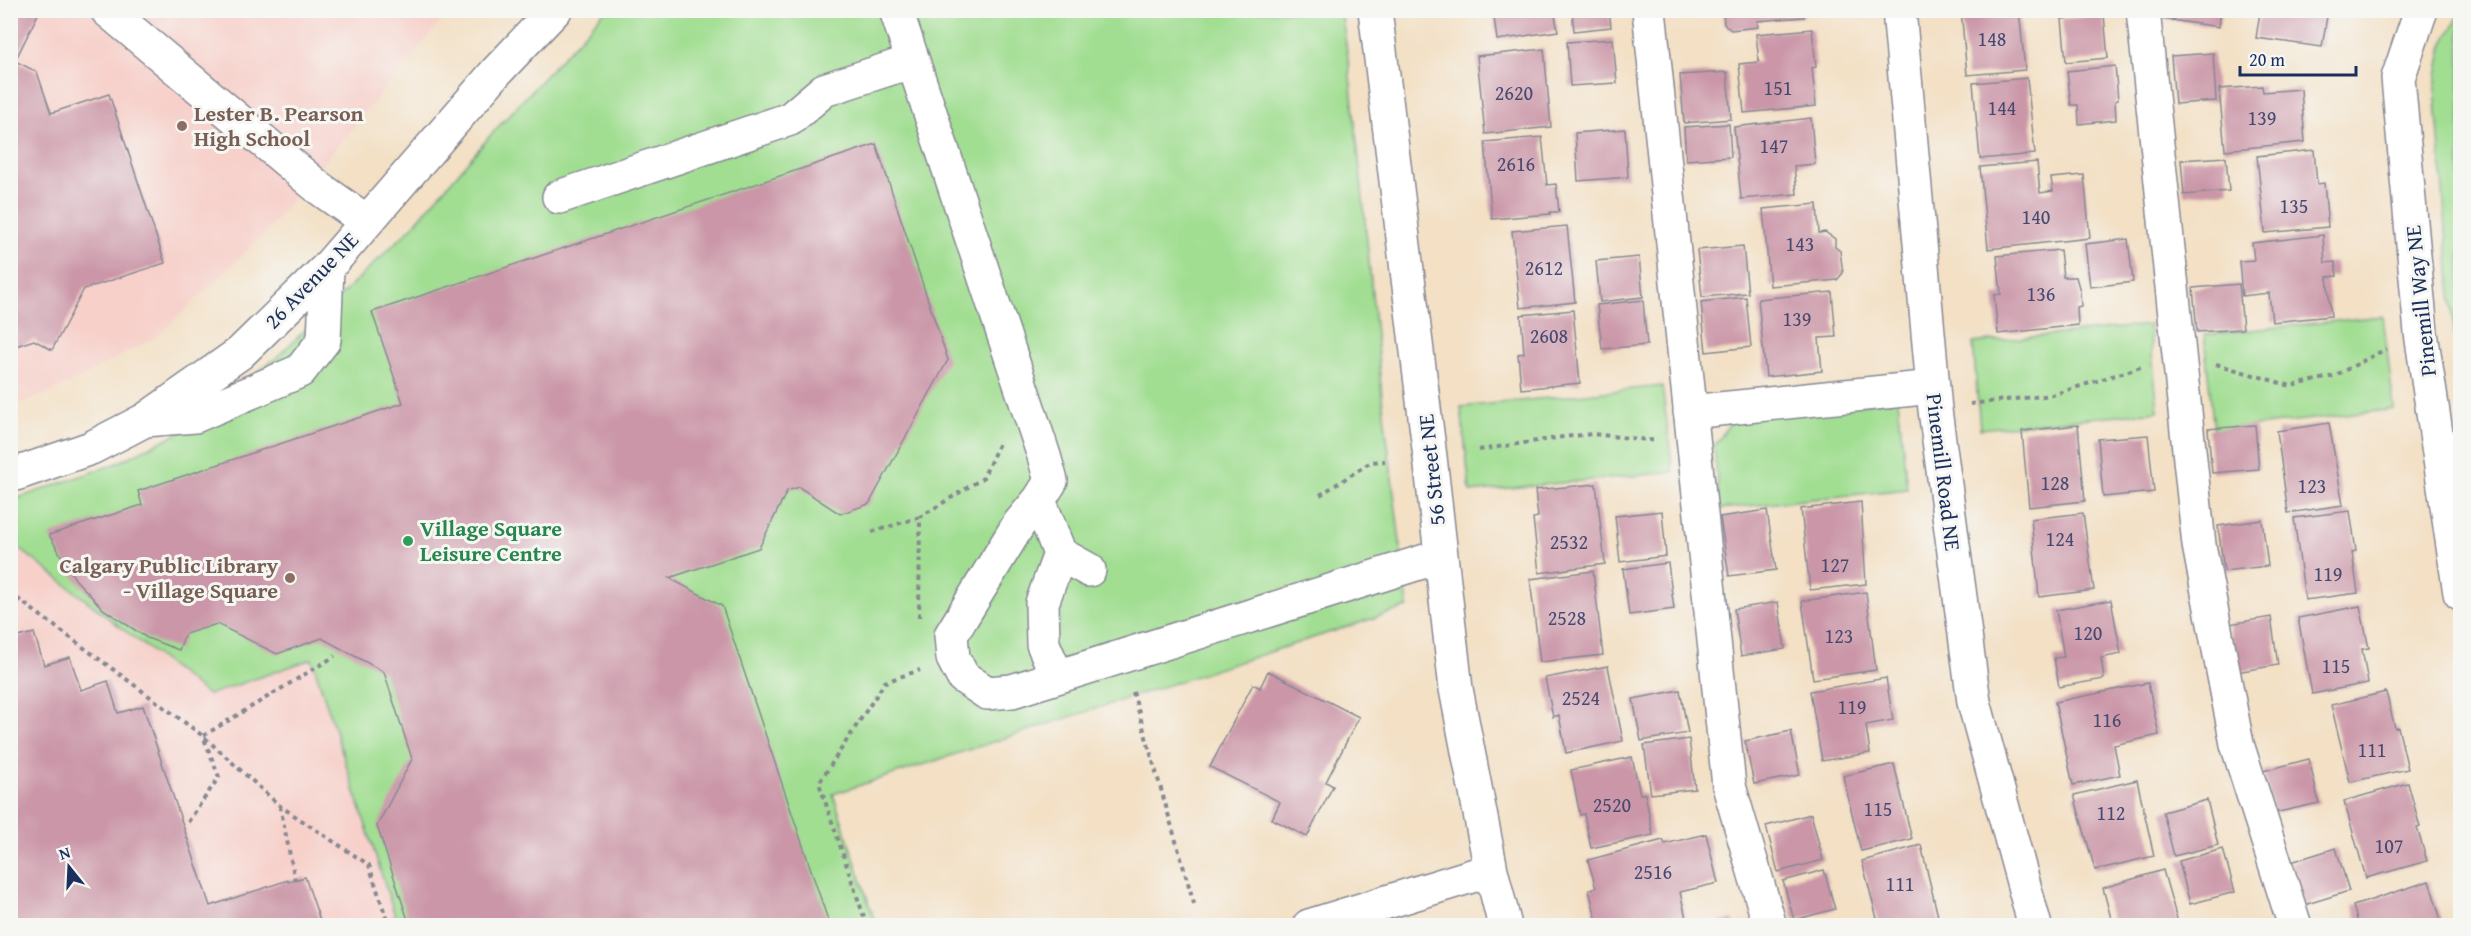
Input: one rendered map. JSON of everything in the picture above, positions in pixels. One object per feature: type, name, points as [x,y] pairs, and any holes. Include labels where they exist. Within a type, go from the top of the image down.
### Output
[{"type":"street","points":[[107,10],[319,188],[366,221]]},
{"type":"street","name":"26 Avenue NE","points":[[10,476],[92,448],[145,420],[240,353],[327,268],[497,71],[555,10]]},
{"type":"street","points":[[896,10],[1051,482],[1029,512],[951,635],[953,657],[963,677],[987,693],[1012,691],[1441,556]]},
{"type":"street","name":"56 Street NE","points":[[1375,10],[1456,689],[1491,870],[1505,926]]},
{"type":"street","points":[[1649,10],[1729,786],[1770,926]]},
{"type":"street","name":"Pinemill Road NE","points":[[1899,10],[1935,410],[1974,702],[2035,926]]},
{"type":"street","points":[[2143,10],[2199,545],[2237,744],[2295,926]]},
{"type":"street","name":"Pinemill Way NE","points":[[2421,10],[2398,78],[2421,333],[2460,593]]},
{"type":"street","points":[[559,197],[790,119],[824,90],[913,61]]},
{"type":"street","points":[[145,420],[195,416],[300,371],[324,340],[327,268]]},
{"type":"street","points":[[1690,412],[1933,387]]},
{"type":"street","points":[[1029,512],[1060,554],[1089,570]]},
{"type":"street","points":[[1058,676],[1043,644],[1042,603],[1060,554]]},
{"type":"street","points":[[1309,926],[1491,870]]},
{"type":"path","points":[[872,532],[920,517],[982,478],[1004,433]]},
{"type":"path","points":[[1320,495],[1371,462],[1385,461]]},
{"type":"path","points":[[920,517],[918,609],[920,620]]},
{"type":"path","points":[[10,593],[203,736],[280,806],[369,865],[390,926]]},
{"type":"path","points":[[203,736],[335,656]]},
{"type":"path","points":[[867,926],[819,783],[885,682],[929,667]]},
{"type":"path","points":[[1132,688],[1195,908]]},
{"type":"path","points":[[188,822],[219,777],[203,736]]},
{"type":"path","points":[[280,806],[295,880]]},
{"type":"shaded area","name":"Lester B. Pearson High School","points":[[418,10],[441,21],[267,231],[158,336],[51,393],[11,405],[11,11]]},
{"type":"shaded area","points":[[14,545],[208,695],[312,659],[398,925],[11,925],[10,546]]},
{"type":"green space","points":[[605,11],[1341,11],[1362,189],[1382,397],[1408,607],[833,794],[876,925],[398,925],[312,659],[208,695],[11,542],[10,501],[115,464],[182,431],[276,358],[412,227],[489,137]]},
{"type":"green space","points":[[2460,14],[2460,332],[2454,334],[2435,87],[2443,45]]},
{"type":"green space","points":[[2383,316],[2394,409],[2214,431],[2204,335]]},
{"type":"green space","points":[[2149,325],[2158,411],[1980,429],[1973,343]]},
{"type":"green space","points":[[1662,386],[1673,472],[1470,492],[1461,407]]},
{"type":"green space","points":[[1898,400],[1907,489],[1720,509],[1714,447],[1734,417]]},
{"type":"building","points":[[10,10],[40,10],[15,61],[37,72],[51,113],[109,94],[165,263],[84,289],[52,350],[34,340],[10,348]]},
{"type":"building","points":[[1493,10],[1554,10],[1558,31],[1497,40]]},
{"type":"building","points":[[1572,10],[1609,10],[1611,27],[1574,31]]},
{"type":"building","points":[[1723,10],[1803,10],[1804,17],[1757,21],[1758,27],[1731,30],[1724,24]]},
{"type":"building","points":[[1961,10],[2019,10],[2025,70],[1967,75]]},
{"type":"building","points":[[2166,10],[2221,10],[2219,27],[2164,19]]},
{"type":"building","points":[[2256,10],[2328,10],[2322,47],[2256,38],[2260,12]]},
{"type":"building","points":[[2104,15],[2108,58],[2066,62],[2062,19]]},
{"type":"building","points":[[1812,29],[1816,67],[1812,68],[1816,106],[1744,113],[1739,64],[1759,62],[1756,34]]},
{"type":"building","points":[[1613,39],[1617,83],[1570,86],[1567,42]]},
{"type":"building","points":[[1544,49],[1551,127],[1485,134],[1477,56]]},
{"type":"building","points":[[2213,53],[2216,101],[2175,104],[2171,56]]},
{"type":"building","points":[[2115,66],[2118,100],[2115,101],[2116,120],[2079,124],[2078,105],[2071,105],[2067,71]]},
{"type":"building","points":[[1727,72],[1731,119],[1684,123],[1680,75]]},
{"type":"building","points":[[2027,78],[2035,154],[1980,159],[1973,83]]},
{"type":"building","points":[[2262,86],[2263,92],[2301,89],[2305,142],[2225,150],[2219,89]]},
{"type":"building","points":[[1811,118],[1815,164],[1794,166],[1797,194],[1741,199],[1734,127]]},
{"type":"building","points":[[1729,124],[1731,157],[1686,160],[1684,127]]},
{"type":"building","points":[[1625,129],[1628,177],[1578,181],[1575,133]]},
{"type":"building","points":[[1542,137],[1547,185],[1556,184],[1559,212],[1492,219],[1485,142]]},
{"type":"building","name":"Village Square Leisure Centre","points":[[876,144],[948,360],[869,504],[840,514],[799,487],[787,491],[759,548],[669,578],[722,606],[830,926],[410,926],[377,826],[412,759],[384,672],[322,638],[277,654],[217,624],[185,634],[179,650],[147,638],[103,609],[75,579],[49,535],[142,505],[138,491],[403,403],[372,312]]},
{"type":"building","points":[[2314,150],[2317,184],[2324,183],[2328,227],[2265,233],[2257,156]]},
{"type":"building","points":[[2226,157],[2229,191],[2184,195],[2181,160]]},
{"type":"building","points":[[2037,162],[2040,193],[2053,191],[2051,178],[2084,175],[2090,238],[1988,249],[1980,167]]},
{"type":"building","points":[[1817,204],[1819,233],[1825,232],[1835,239],[1835,247],[1840,251],[1843,273],[1837,280],[1770,286],[1763,209]]},
{"type":"building","points":[[1567,226],[1575,302],[1520,308],[1512,231]]},
{"type":"building","points":[[2323,235],[2325,263],[2335,262],[2337,276],[2327,277],[2331,316],[2272,322],[2269,293],[2242,296],[2239,261],[2254,260],[2252,243]]},
{"type":"building","points":[[2128,239],[2133,282],[2090,287],[2085,244]]},
{"type":"building","points":[[1743,246],[1748,293],[1702,297],[1697,250]]},
{"type":"building","points":[[2060,250],[2063,277],[2076,277],[2080,291],[2081,306],[2077,307],[2078,325],[1998,334],[1994,295],[2001,294],[1997,256]]},
{"type":"building","points":[[1639,257],[1643,297],[1600,302],[1596,261]]},
{"type":"building","points":[[2239,284],[2243,329],[2197,332],[2193,288]]},
{"type":"building","points":[[1832,292],[1836,337],[1819,338],[1822,371],[1766,377],[1758,299]]},
{"type":"building","points":[[1746,297],[1751,347],[1706,352],[1701,302]]},
{"type":"building","points":[[1643,300],[1647,345],[1602,349],[1597,305]]},
{"type":"building","points":[[1573,310],[1580,383],[1521,389],[1518,354],[1524,353],[1521,315]]},
{"type":"building","points":[[2329,423],[2343,505],[2288,513],[2277,431]]},
{"type":"building","points":[[2078,425],[2085,501],[2029,507],[2022,431]]},
{"type":"building","points":[[2255,425],[2259,469],[2212,473],[2208,429]]},
{"type":"building","points":[[2148,435],[2154,492],[2103,497],[2098,439]]},
{"type":"building","points":[[1596,484],[1605,564],[1539,573],[1533,518],[1538,517],[1535,490]]},
{"type":"building","points":[[1861,502],[1866,584],[1810,590],[1801,509]]},
{"type":"building","points":[[1767,510],[1776,570],[1729,576],[1720,517]]},
{"type":"building","points":[[1662,511],[1666,556],[1620,562],[1615,516]]},
{"type":"building","points":[[2350,511],[2356,551],[2352,552],[2358,593],[2305,600],[2294,518]]},
{"type":"building","points":[[2083,513],[2094,590],[2039,597],[2031,519]]},
{"type":"building","points":[[2262,520],[2268,566],[2224,571],[2218,526]]},
{"type":"building","points":[[1668,563],[1674,609],[1629,615],[1623,569]]},
{"type":"building","points":[[1593,571],[1603,655],[1540,662],[1530,579]]},
{"type":"building","points":[[1866,592],[1876,670],[1813,679],[1802,601]]},
{"type":"building","points":[[2111,600],[2121,654],[2101,658],[2104,679],[2059,687],[2054,658],[2064,657],[2056,610]]},
{"type":"building","points":[[1778,602],[1785,649],[1741,656],[1734,609]]},
{"type":"building","points":[[2360,606],[2369,648],[2362,649],[2368,683],[2312,694],[2298,618]]},
{"type":"building","points":[[2271,617],[2278,665],[2237,672],[2229,624]]},
{"type":"building","points":[[34,633],[44,665],[70,657],[81,690],[108,681],[118,713],[143,706],[210,906],[288,880],[288,882],[305,877],[322,926],[10,926],[10,639]]},
{"type":"building","points":[[1608,666],[1623,741],[1566,753],[1559,715],[1553,717],[1545,678]]},
{"type":"building","points":[[1268,671],[1359,717],[1326,782],[1333,786],[1307,837],[1272,819],[1280,802],[1210,767],[1253,684],[1260,688]]},
{"type":"building","points":[[1886,678],[1893,720],[1866,725],[1870,753],[1822,761],[1810,691]]},
{"type":"building","points":[[2148,683],[2159,735],[2114,745],[2120,775],[2073,785],[2055,702]]},
{"type":"building","points":[[1680,690],[1688,733],[1641,741],[1633,699]]},
{"type":"building","points":[[2386,692],[2395,728],[2398,727],[2408,769],[2350,782],[2331,705]]},
{"type":"building","points":[[1791,731],[1800,775],[1754,784],[1745,741]]},
{"type":"building","points":[[1689,739],[1695,789],[1651,794],[1644,745]]},
{"type":"building","points":[[1632,757],[1640,794],[1645,794],[1653,835],[1591,848],[1584,814],[1580,815],[1571,770]]},
{"type":"building","points":[[2309,759],[2319,803],[2274,813],[2263,771]]},
{"type":"building","points":[[1894,764],[1912,839],[1861,851],[1843,776]]},
{"type":"building","points":[[2137,780],[2154,856],[2095,870],[2074,795]]},
{"type":"building","points":[[2408,783],[2420,827],[2417,828],[2427,861],[2366,878],[2344,801]]},
{"type":"building","points":[[2207,800],[2218,845],[2174,856],[2163,812]]},
{"type":"building","points":[[1811,814],[1823,860],[1778,872],[1766,826]]},
{"type":"building","points":[[1706,834],[1718,883],[1680,892],[1687,922],[1674,926],[1598,926],[1589,890],[1596,888],[1588,860],[1663,840],[1665,844]]},
{"type":"building","points":[[1921,845],[1940,925],[1879,926],[1862,861]]},
{"type":"building","points":[[2336,848],[2349,891],[2304,905],[2291,862]]},
{"type":"building","points":[[2223,849],[2235,892],[2190,904],[2179,861]]},
{"type":"building","points":[[1824,870],[1835,909],[1794,920],[1783,881]]},
{"type":"building","points":[[2163,870],[2179,926],[2113,926],[2103,888]]},
{"type":"building","points":[[2429,881],[2443,926],[2359,926],[2353,906]]},
{"type":"building","points":[[1733,919],[1735,926],[1710,926],[1710,925]]},
{"type":"place","name":"Lester B. Pearson High School","points":[[182,126]]},
{"type":"place","name":"Village Square Leisure Centre","points":[[408,541]]},
{"type":"place","name":"Calgary Public Library - Village Square","points":[[290,578]]}]
